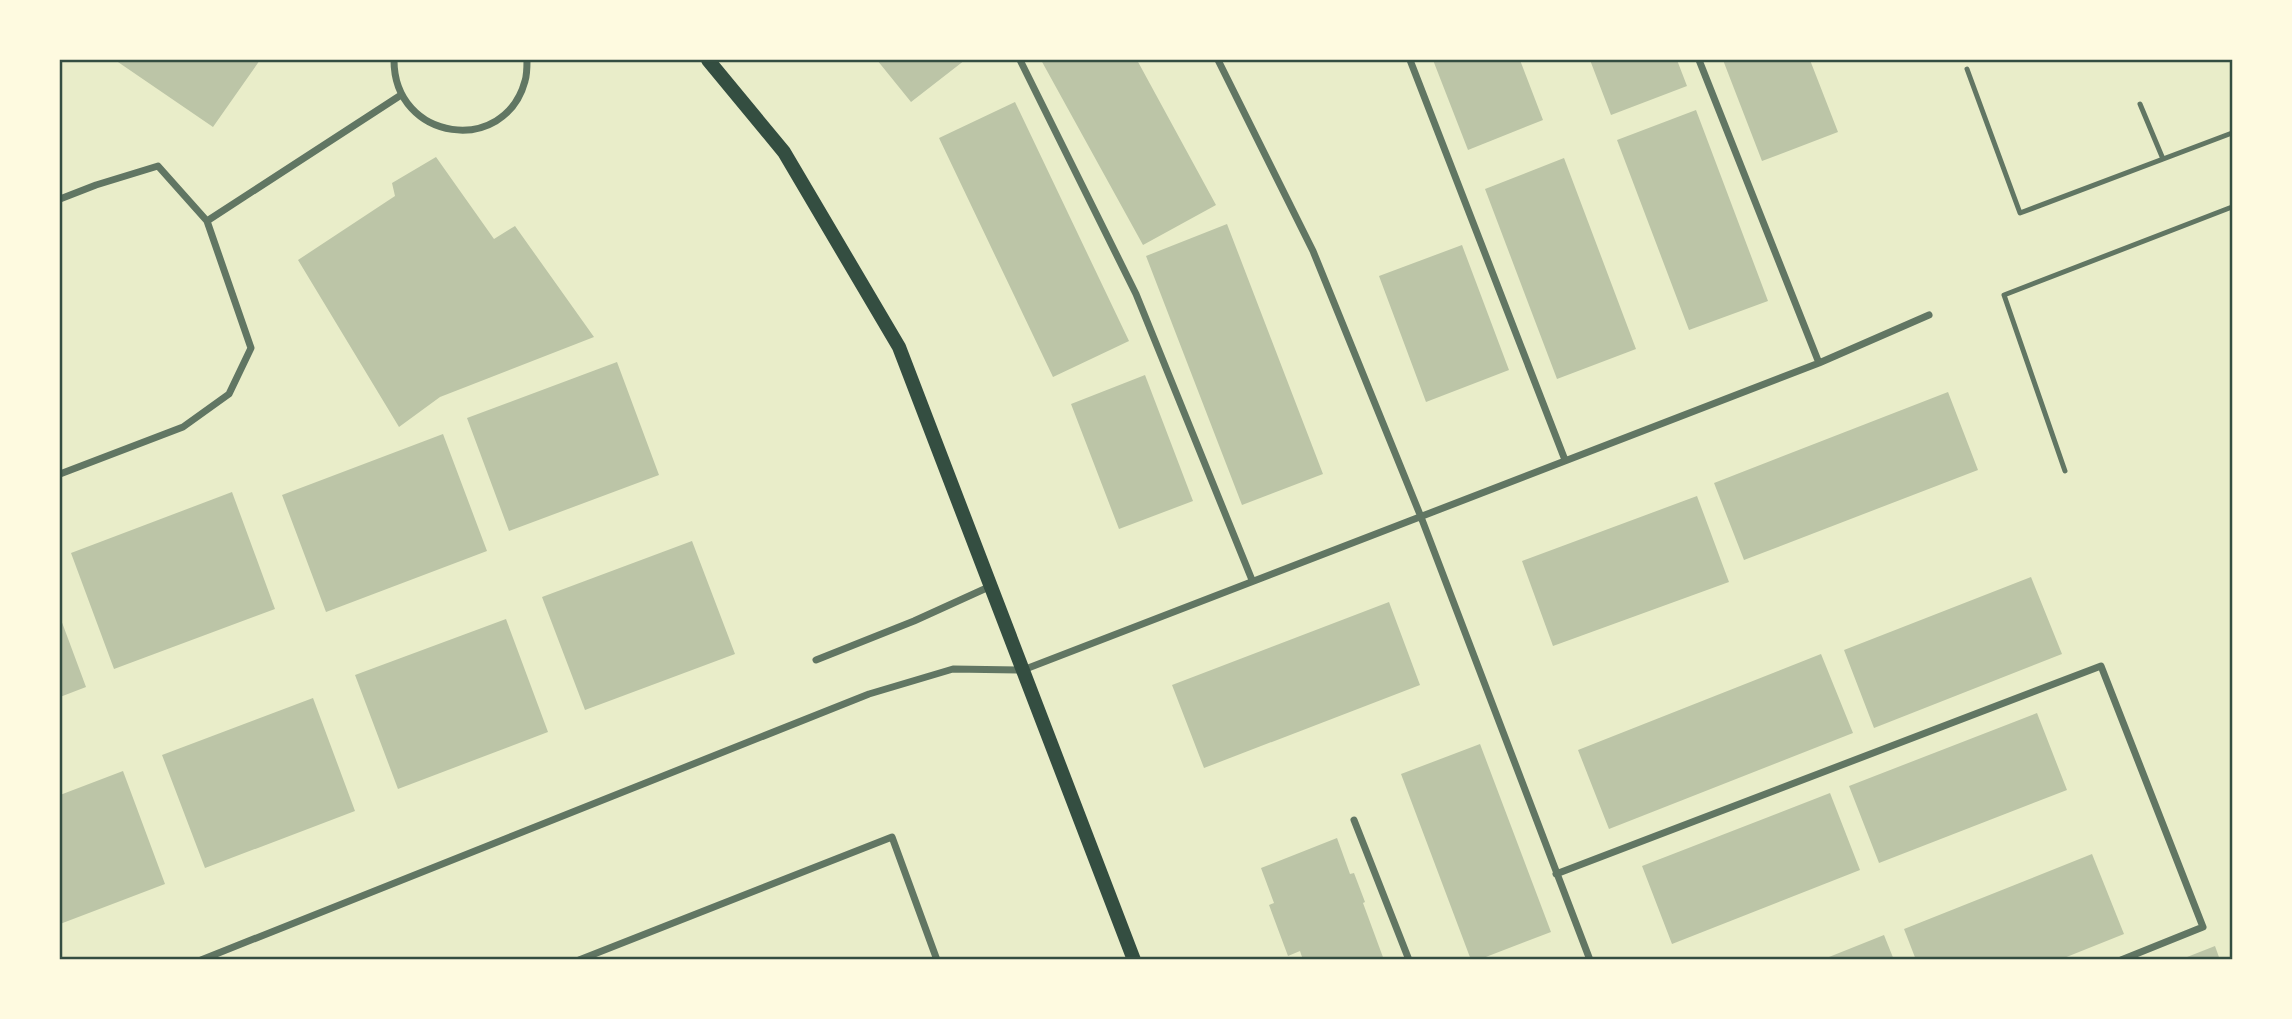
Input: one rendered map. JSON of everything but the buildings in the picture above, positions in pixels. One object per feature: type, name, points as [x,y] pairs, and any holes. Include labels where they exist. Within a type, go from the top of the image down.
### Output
[{"type":"main road","points":[[708,60],[784,152],[900,347],[1134,960]]},
{"type":"street","points":[[394,60],[394,75],[401,94],[414,112],[432,124],[454,130],[478,128],[499,119],[516,102],[525,81],[527,60]]},
{"type":"street","points":[[1020,60],[1136,294],[1252,580]]},
{"type":"street","points":[[1218,60],[1313,251],[1421,517],[1590,960]]},
{"type":"street","points":[[1410,60],[1565,460]]},
{"type":"street","points":[[1699,60],[1819,363]]},
{"type":"street","points":[[207,221],[401,94]]},
{"type":"street","points":[[60,199],[158,166],[207,221],[251,348],[229,394],[183,427],[60,474]]},
{"type":"street","points":[[201,960],[869,694],[953,669],[1023,670],[1819,363],[1929,315]]},
{"type":"street","points":[[816,660],[992,586]]},
{"type":"street","points":[[1556,874],[2101,666],[2203,928],[2121,960]]},
{"type":"street","points":[[1354,820],[1409,960]]},
{"type":"street","points":[[579,960],[892,837],[937,960]]},
{"type":"lane","points":[[1968,69],[2020,214],[2232,133]]},
{"type":"lane","points":[[2140,104],[2163,159]]},
{"type":"lane","points":[[2065,471],[2004,295],[2232,207]]}]
